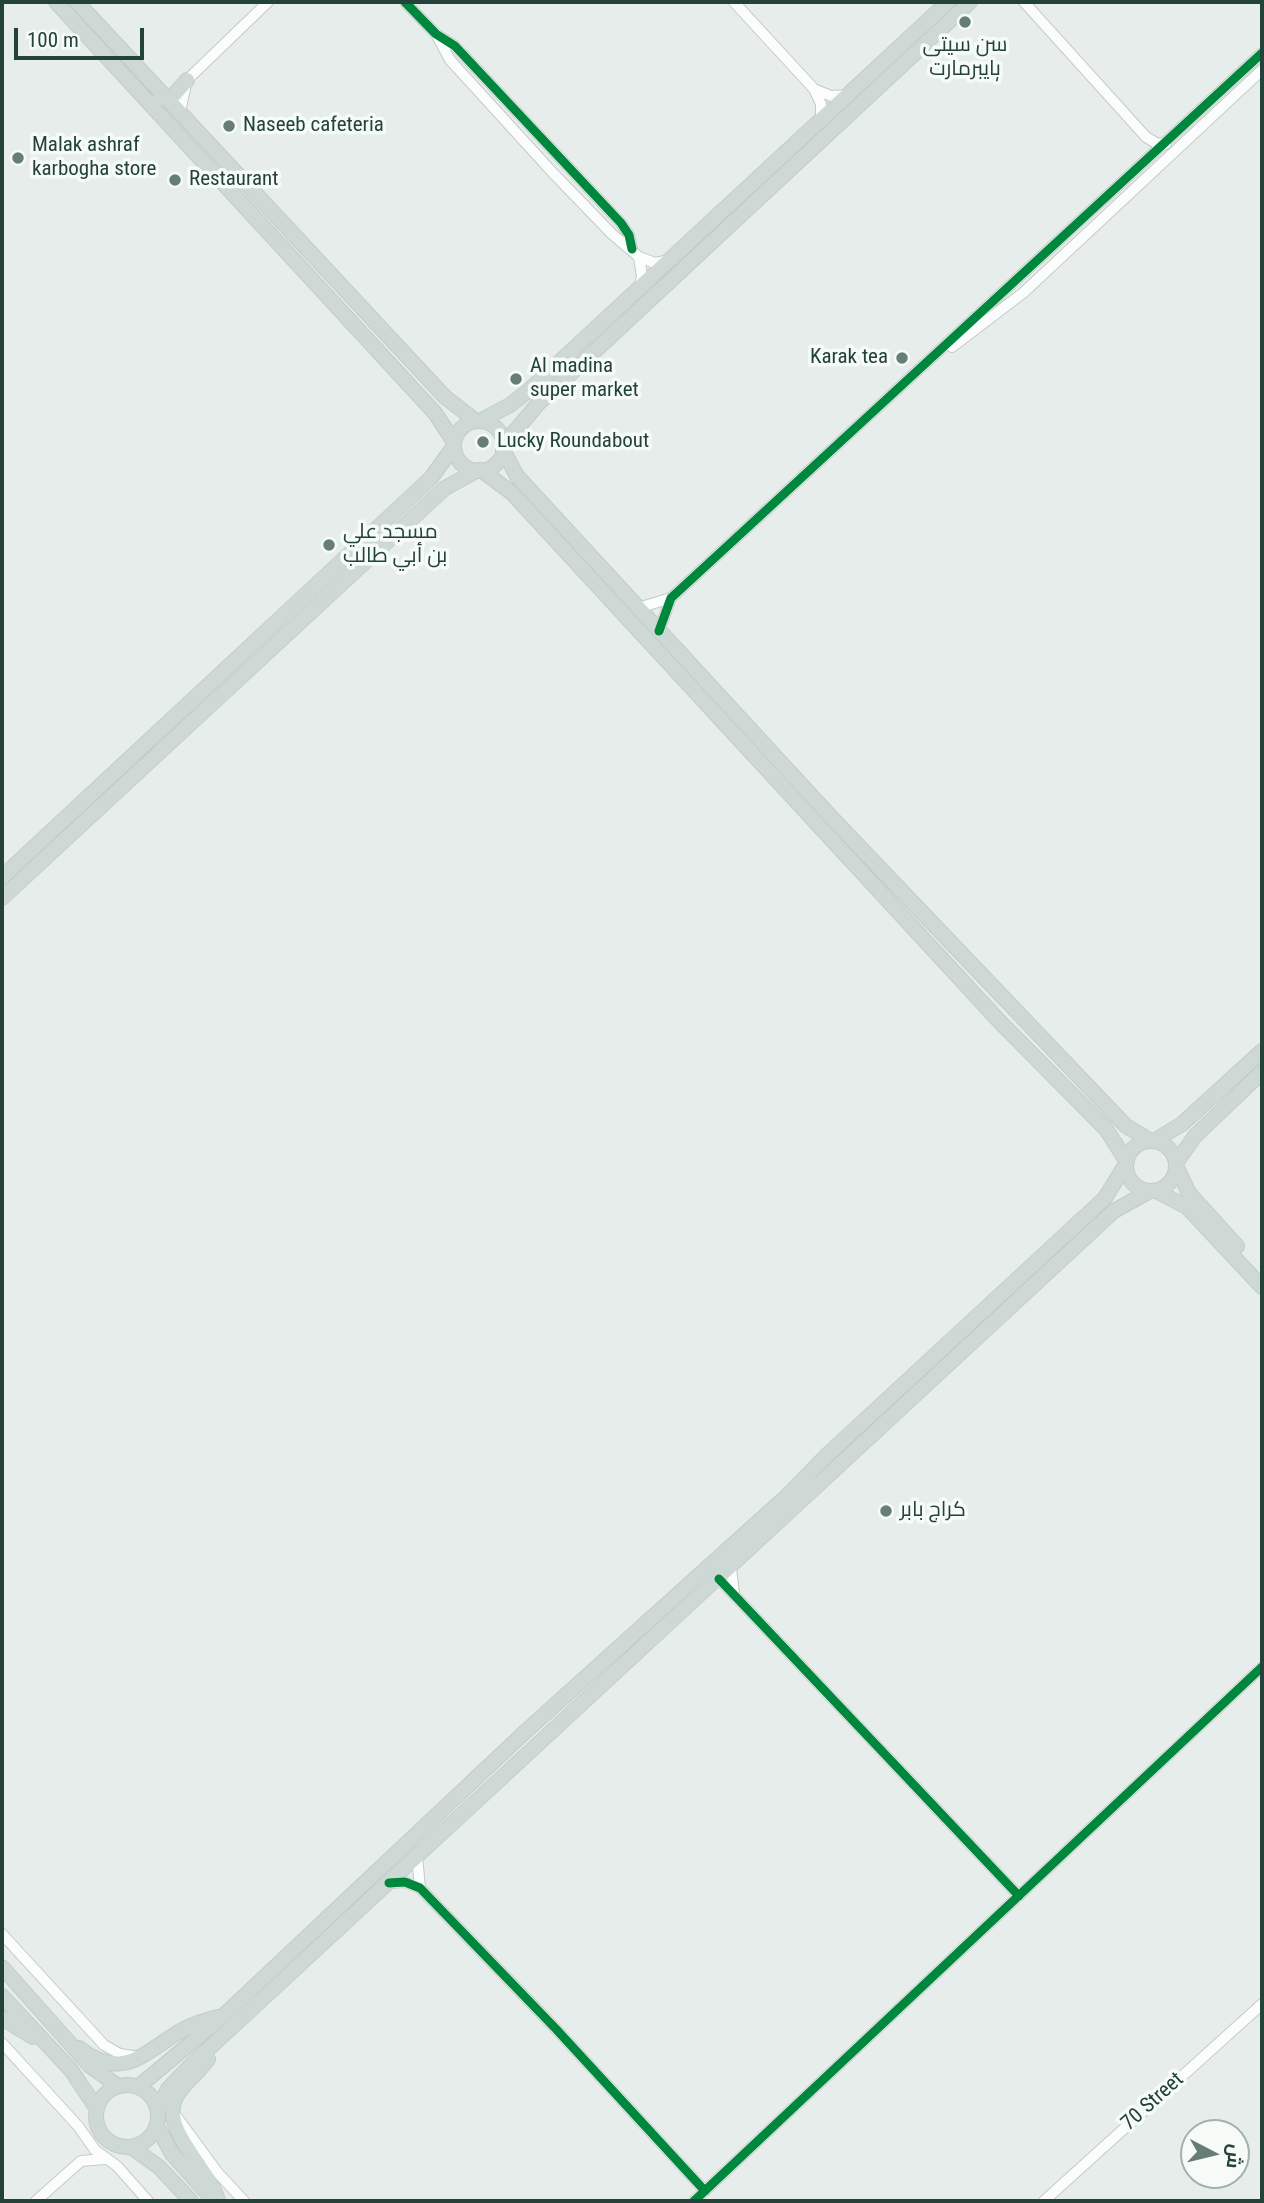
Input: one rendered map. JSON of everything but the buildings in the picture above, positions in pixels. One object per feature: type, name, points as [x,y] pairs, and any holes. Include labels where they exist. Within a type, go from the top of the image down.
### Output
[{"type":"main road","points":[[56,2],[435,413],[464,465],[479,470],[512,494],[1000,1022],[1106,1129],[1126,1163],[1132,1183],[1187,1207],[1262,1287]]},
{"type":"main road","points":[[76,2],[445,397],[478,421],[499,430],[503,447],[517,476],[830,816],[1126,1126],[1166,1146],[1184,1185],[1195,1201],[1262,1273]]},
{"type":"main road","points":[[2,877],[431,478],[462,428],[520,398],[948,2]]},
{"type":"main road","points":[[2,898],[427,504],[451,484],[495,464],[503,447],[537,404],[970,2]]},
{"type":"main road","points":[[840,123],[839,112],[868,84],[879,67]]},
{"type":"main road","points":[[167,99],[187,80]]},
{"type":"main road","points":[[142,93],[167,99]]},
{"type":"main road","points":[[749,749],[759,754],[776,770],[783,768],[783,763]]},
{"type":"main road","points":[[800,806],[801,797],[807,796],[830,816]]},
{"type":"main road","points":[[138,2087],[223,2016],[525,1732],[748,1531],[1105,1198],[1135,1147],[1153,1141],[1182,1124],[1262,1051]]},
{"type":"main road","points":[[216,2201],[172,2154],[157,2126],[158,2109],[175,2081],[1114,1211],[1171,1181],[1176,1163],[1195,1136],[1262,1072]]},
{"type":"main road","points":[[719,1579],[719,1565],[746,1539],[748,1531]]},
{"type":"main road","points":[[455,1822],[464,1804],[523,1746],[525,1732]]},
{"type":"main road","points":[[2,1967],[73,2043],[90,2066],[118,2086],[138,2087],[151,2095],[158,2109]]},
{"type":"main road","points":[[2,1996],[79,2079],[97,2109],[99,2129],[104,2137],[112,2143],[131,2147],[159,2167],[187,2199]]},
{"type":"main road","points":[[73,2043],[107,2062],[133,2062],[145,2057],[178,2032],[223,2016]]},
{"type":"main road","points":[[2,2018],[48,2046]]},
{"type":"main road","points":[[216,2201],[211,2183],[176,2129],[173,2112],[176,2098],[206,2062],[218,2041]]},
{"type":"main road","points":[[97,2109],[104,2095],[118,2086]]},
{"type":"main road","points":[[131,2147],[147,2140],[157,2126]]},
{"type":"street","points":[[155,86],[187,80],[268,2]]},
{"type":"street","points":[[405,2],[436,34],[445,54],[612,234],[635,253],[655,263],[672,259]]},
{"type":"street","points":[[734,2],[814,89],[821,104],[821,121]]},
{"type":"street","points":[[1024,2],[1146,137],[1166,144]]},
{"type":"street","points":[[638,608],[671,598],[1262,54]]},
{"type":"street","points":[[934,356],[975,332],[1023,293],[1262,70]]},
{"type":"street","points":[[180,112],[187,80]]},
{"type":"street","points":[[814,89],[831,96],[848,95]]},
{"type":"street","points":[[1146,137],[1148,160]]},
{"type":"street","points":[[635,253],[642,276],[639,289]]},
{"type":"street","points":[[659,631],[671,598]]},
{"type":"street","points":[[730,1568],[734,1593]]},
{"type":"street","points":[[719,1579],[726,1590],[734,1593],[1019,1896]]},
{"type":"street","points":[[694,2201],[1262,1667]]},
{"type":"street","points":[[417,1856],[421,1888]]},
{"type":"street","points":[[389,1883],[405,1882],[421,1888],[705,2191]]},
{"type":"street","points":[[2,1934],[104,2045],[120,2054],[145,2057]]},
{"type":"street","name":"70 Street","points":[[1044,2201],[1262,2004]]},
{"type":"street","points":[[2,2043],[85,2137],[148,2201]]},
{"type":"street","points":[[173,2112],[218,2173],[244,2201]]},
{"type":"street","points":[[77,2164],[84,2149],[85,2137]]},
{"type":"street","points":[[36,2201],[77,2164],[91,2158],[106,2159]]},
{"type":"cycle path","points":[[405,2],[436,34],[455,46],[621,223],[629,235],[632,249]]},
{"type":"cycle path","points":[[659,631],[671,598],[1262,53]]},
{"type":"cycle path","points":[[719,1579],[1019,1896]]},
{"type":"cycle path","points":[[694,2201],[1262,1667]]},
{"type":"cycle path","points":[[389,1883],[405,1882],[420,1888],[556,2029],[705,2191]]},
{"type":"place","name":"سن سیتی ہایبرمارت","points":[[965,22]]},
{"type":"place","name":"Naseeb cafeteria","points":[[229,126]]},
{"type":"place","name":"Malak ashraf karbogha store","points":[[18,158]]},
{"type":"place","name":"Restaurant","points":[[175,180]]},
{"type":"place","name":"Karak tea","points":[[902,358]]},
{"type":"place","name":"Al madina super market","points":[[516,379]]},
{"type":"place","name":"Lucky Roundabout","points":[[483,442]]},
{"type":"place","name":"مسجد علي بن أبي طالب","points":[[329,545]]},
{"type":"place","name":"كراج بابر","points":[[886,1511]]}]
